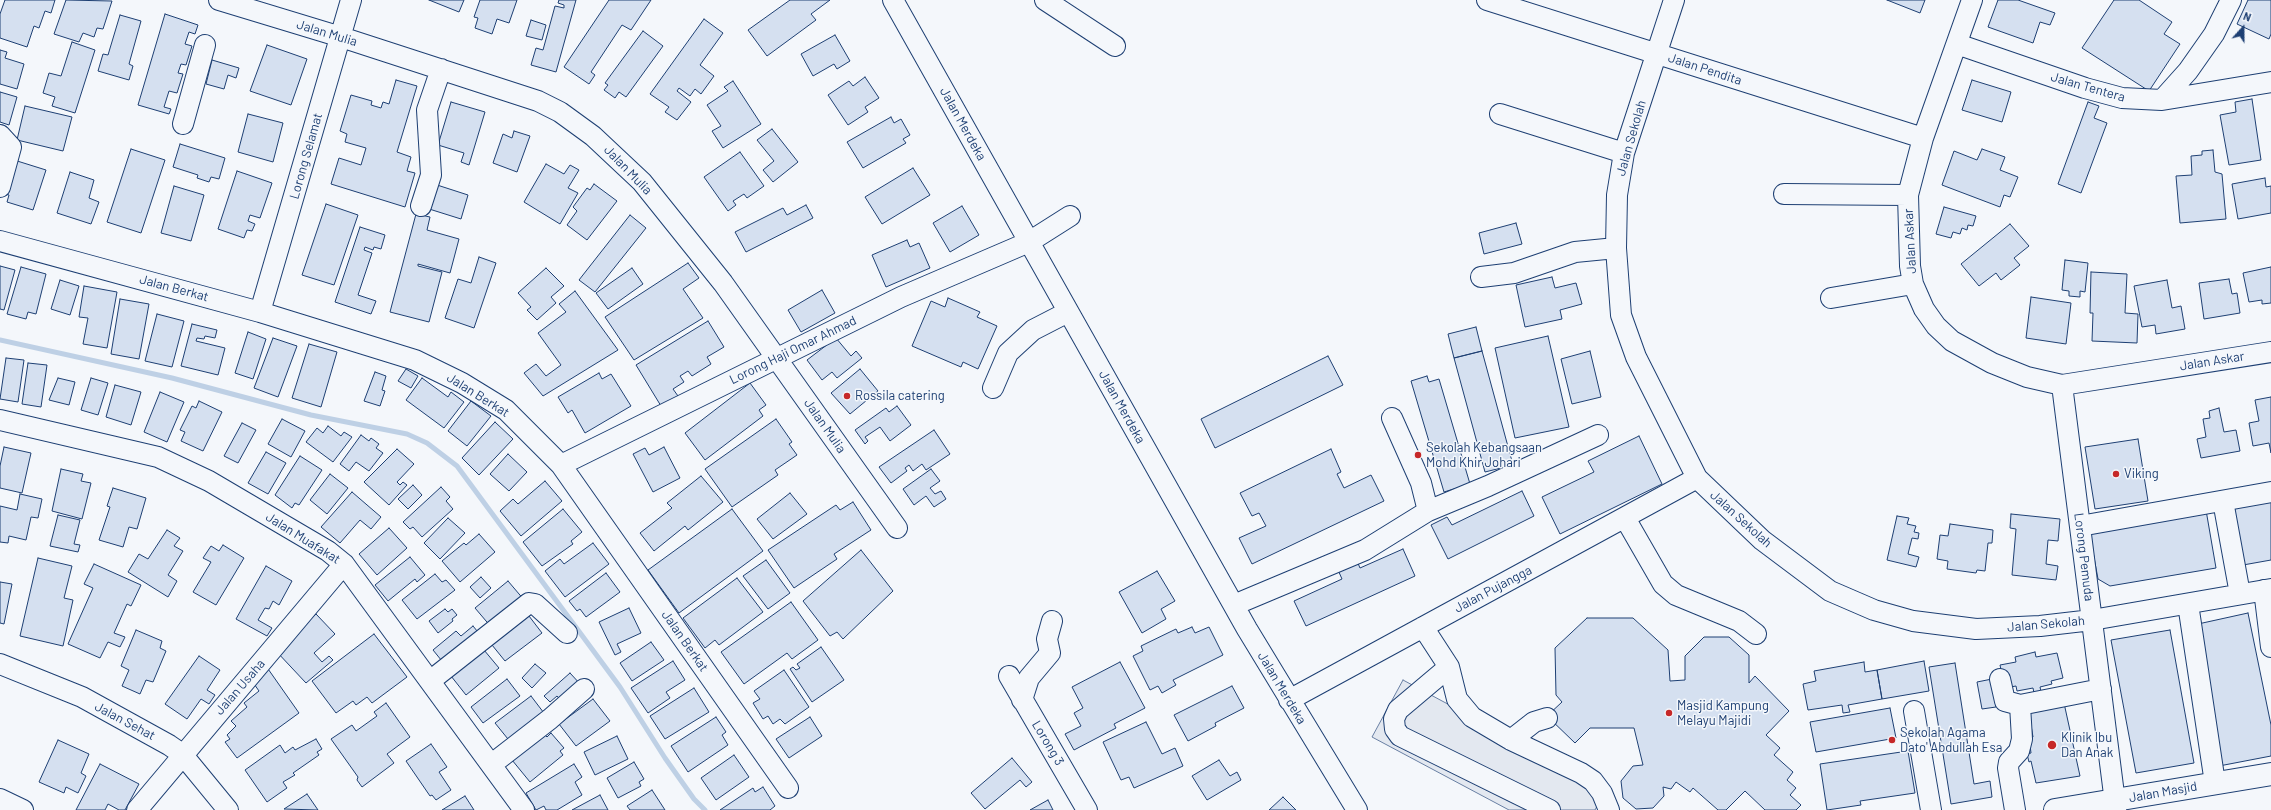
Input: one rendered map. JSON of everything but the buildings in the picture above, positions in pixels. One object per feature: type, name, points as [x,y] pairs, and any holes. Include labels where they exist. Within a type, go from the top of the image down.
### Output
[{"type":"main road","name":"Jalan Masjid","points":[[2055,810],[2116,805],[2215,783],[2271,774]]},
{"type":"street","name":"Jalan Mulia","points":[[219,0],[341,37],[538,101],[560,112],[593,136],[642,182],[723,283],[897,528]]},
{"type":"street","name":"Lorong Selamat","points":[[260,312],[351,0]]},
{"type":"street","name":"Jalan Merdeka","points":[[893,0],[1234,605],[1289,700],[1357,810]]},
{"type":"street","points":[[1046,0],[1115,46]]},
{"type":"street","name":"Jalan Pendita","points":[[1487,0],[1923,138]]},
{"type":"street","name":"Jalan Sekolah","points":[[1674,0],[1624,153],[1617,195],[1616,248],[1621,315],[1636,356],[1697,478],[1762,540],[1830,591],[1874,610],[1913,621],[1976,629],[2092,620],[2267,589]]},
{"type":"street","name":"Jalan Askar","points":[[1972,0],[1923,138],[1908,195],[1910,259],[1913,284],[1924,309],[1936,326],[1952,341],[1992,363],[2027,377],[2062,385],[2271,352]]},
{"type":"street","points":[[2162,100],[2188,71],[2214,34],[2231,0]]},
{"type":"street","name":"Jalan Tentera","points":[[1957,44],[2085,88],[2122,98],[2162,100],[2271,82]]},
{"type":"street","points":[[183,124],[205,45]]},
{"type":"street","points":[[420,206],[431,175],[427,110],[440,69]]},
{"type":"street","points":[[1500,114],[1624,153]]},
{"type":"street","points":[[0,135],[3,136],[11,147],[0,187]]},
{"type":"street","points":[[1784,194],[1908,195]]},
{"type":"street","name":"Lorong Haji Omar Ahmad","points":[[561,465],[777,357],[902,297],[1029,242],[1070,216]]},
{"type":"street","name":"Jalan Berkat","points":[[0,241],[260,312],[415,360],[462,383],[506,410],[561,465],[788,788]]},
{"type":"street","points":[[1482,277],[1514,273],[1575,252],[1616,248]]},
{"type":"street","points":[[1831,298],[1913,284]]},
{"type":"street","points":[[993,388],[1008,353],[1012,348],[1033,330],[1068,312]]},
{"type":"street","name":"Lorong Pemuda","points":[[2062,385],[2116,805]]},
{"type":"street","points":[[1392,418],[1421,483],[1428,511]]},
{"type":"street","name":"Jalan Muafakat","points":[[0,420],[158,457],[209,481],[328,551],[344,564],[492,764],[524,810]]},
{"type":"street","points":[[1234,605],[1365,550],[1428,511],[1488,486],[1598,435]]},
{"type":"street","name":"Jalan Pujangga","points":[[1289,700],[1697,478]]},
{"type":"street","points":[[2080,526],[2271,492]]},
{"type":"street","points":[[2223,501],[2240,594]]},
{"type":"street","points":[[1625,518],[1663,584],[1676,595],[1739,621],[1756,634]]},
{"type":"street","name":"Jalan Usaha","points":[[137,810],[182,754],[344,564]]},
{"type":"street","points":[[2267,589],[2271,647]]},
{"type":"street","points":[[430,681],[529,603],[535,604],[567,633]]},
{"type":"street","points":[[2188,604],[2215,783]]},
{"type":"street","points":[[1022,700],[1029,678],[1050,653],[1047,639],[1052,621]]},
{"type":"street","points":[[1423,627],[1449,667],[1457,699],[1472,717],[1511,740],[1581,773],[1593,781],[1602,793],[1609,810]]},
{"type":"street","name":"Jalan Sehat","points":[[0,664],[82,697],[170,745],[182,754],[228,810]]},
{"type":"street","points":[[1449,667],[1398,710],[1394,719],[1395,729],[1400,736],[1550,810]]},
{"type":"street","name":"Lorong 3","points":[[1009,676],[1087,810]]},
{"type":"street","points":[[2000,679],[2005,700],[2020,705],[2101,689]]},
{"type":"street","points":[[492,764],[584,689]]},
{"type":"street","points":[[2015,810],[2008,768],[2009,762],[2019,751],[2022,739],[2020,705]]},
{"type":"street","points":[[1914,711],[1931,810]]},
{"type":"street","points":[[1511,740],[1534,722],[1548,718]]},
{"type":"street","points":[[0,799],[23,810]]},
{"type":"shaded area","points":[[1403,680],[1606,789],[1595,810],[1509,810],[1372,737]]},
{"type":"waterway","points":[[0,340],[172,378],[311,415],[407,434],[427,443],[457,466],[620,687],[665,758],[694,799],[705,810]]},
{"type":"place","name":"Rossila catering","points":[[847,396]]},
{"type":"place","name":"Sekolah Kebangsaan Mohd Khir Johari","points":[[1418,455]]},
{"type":"place","name":"Viking","points":[[2116,474]]},
{"type":"place","name":"Masjid Kampung Melayu Majidi","points":[[1669,713]]},
{"type":"place","name":"Sekolah Agama Dato' Abdullah Esa","points":[[1892,740]]},
{"type":"place","name":"Klinik Ibu Dan Anak","points":[[2052,745]]}]
